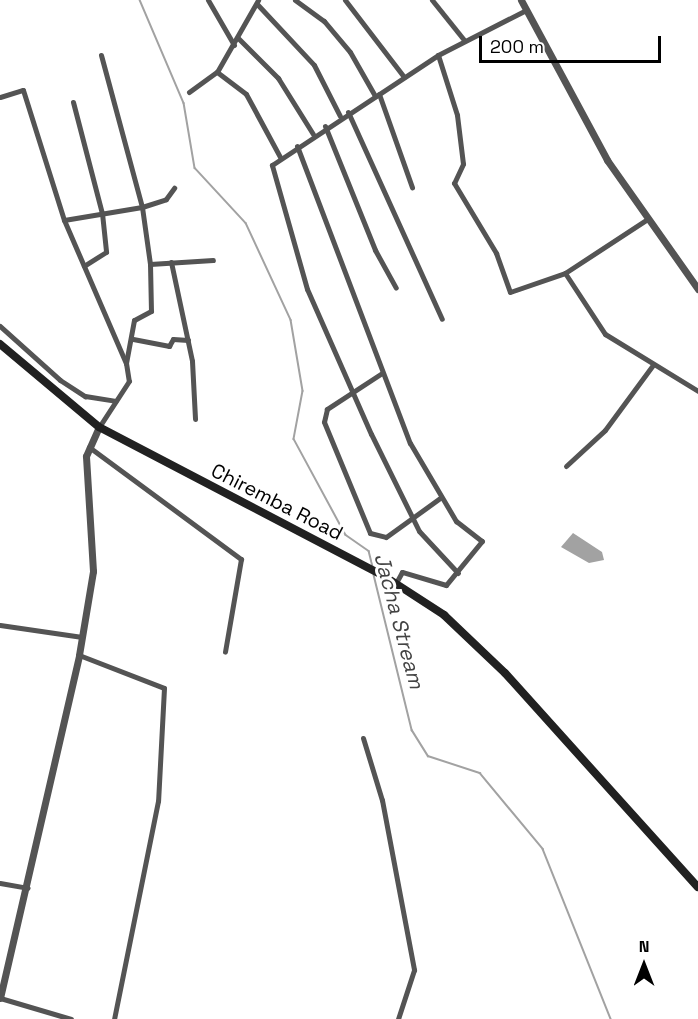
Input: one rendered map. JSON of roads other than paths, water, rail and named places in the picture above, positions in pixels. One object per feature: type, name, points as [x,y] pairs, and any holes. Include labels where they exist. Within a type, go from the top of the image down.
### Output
[{"type":"main road","name":"Chiremba Road","points":[[0,344],[99,427],[362,564],[396,583],[444,615],[485,652],[698,888]]},
{"type":"street","points":[[208,0],[234,45]]},
{"type":"street","points":[[295,0],[337,36],[377,95],[412,187]]},
{"type":"street","points":[[345,0],[404,77]]},
{"type":"street","points":[[432,0],[464,40]]},
{"type":"street","points":[[521,0],[646,220],[698,289]]},
{"type":"street","points":[[189,92],[217,72],[258,2],[314,65],[340,116]]},
{"type":"street","points":[[458,573],[412,518],[353,392],[307,289],[272,175],[272,165],[280,157],[340,116],[438,55],[526,10]]},
{"type":"street","points":[[238,38],[278,78],[313,134]]},
{"type":"street","points":[[101,55],[142,207],[150,264],[151,311],[134,320],[133,339],[126,363]]},
{"type":"street","points":[[438,55],[457,115],[463,164],[454,183],[496,253],[510,292],[565,273],[646,220]]},
{"type":"street","points":[[217,72],[246,94],[280,157]]},
{"type":"street","points":[[0,97],[23,90],[64,220],[126,363],[129,381],[99,427],[89,447],[93,572],[79,655],[28,888],[0,998],[68,1019]]},
{"type":"street","points":[[73,102],[102,213],[106,252],[84,266]]},
{"type":"street","points":[[348,112],[442,319]]},
{"type":"street","points":[[326,126],[375,250],[396,288]]},
{"type":"street","points":[[297,146],[410,443],[456,521],[482,541],[446,585],[402,572],[396,583]]},
{"type":"street","points":[[64,220],[142,207],[166,199],[174,188]]},
{"type":"street","points":[[150,264],[213,260]]},
{"type":"street","points":[[171,262],[188,340],[195,419]]},
{"type":"street","points":[[565,273],[605,334],[698,391]]},
{"type":"street","points":[[0,326],[60,381],[85,396],[116,401]]},
{"type":"street","points":[[133,339],[169,346],[173,339],[188,340]]},
{"type":"street","points":[[566,466],[605,430],[653,364]]},
{"type":"street","points":[[382,373],[327,409],[324,422],[370,533],[386,537],[441,498]]},
{"type":"street","points":[[89,447],[241,559],[225,652]]},
{"type":"street","points":[[0,625],[82,637]]},
{"type":"street","points":[[79,655],[164,688],[158,801],[114,1019]]},
{"type":"street","points":[[363,738],[382,800],[414,970],[398,1019]]},
{"type":"street","points":[[0,883],[28,888]]},
{"type":"waterway","name":"Jacha Stream","points":[[140,0],[184,103],[195,168],[246,223],[291,320],[303,391],[294,439],[346,535],[369,551],[373,567]]},
{"type":"waterway","name":"Jacha Stream","points":[[374,575],[412,730],[428,756],[480,773],[543,849],[611,1019]]}]
